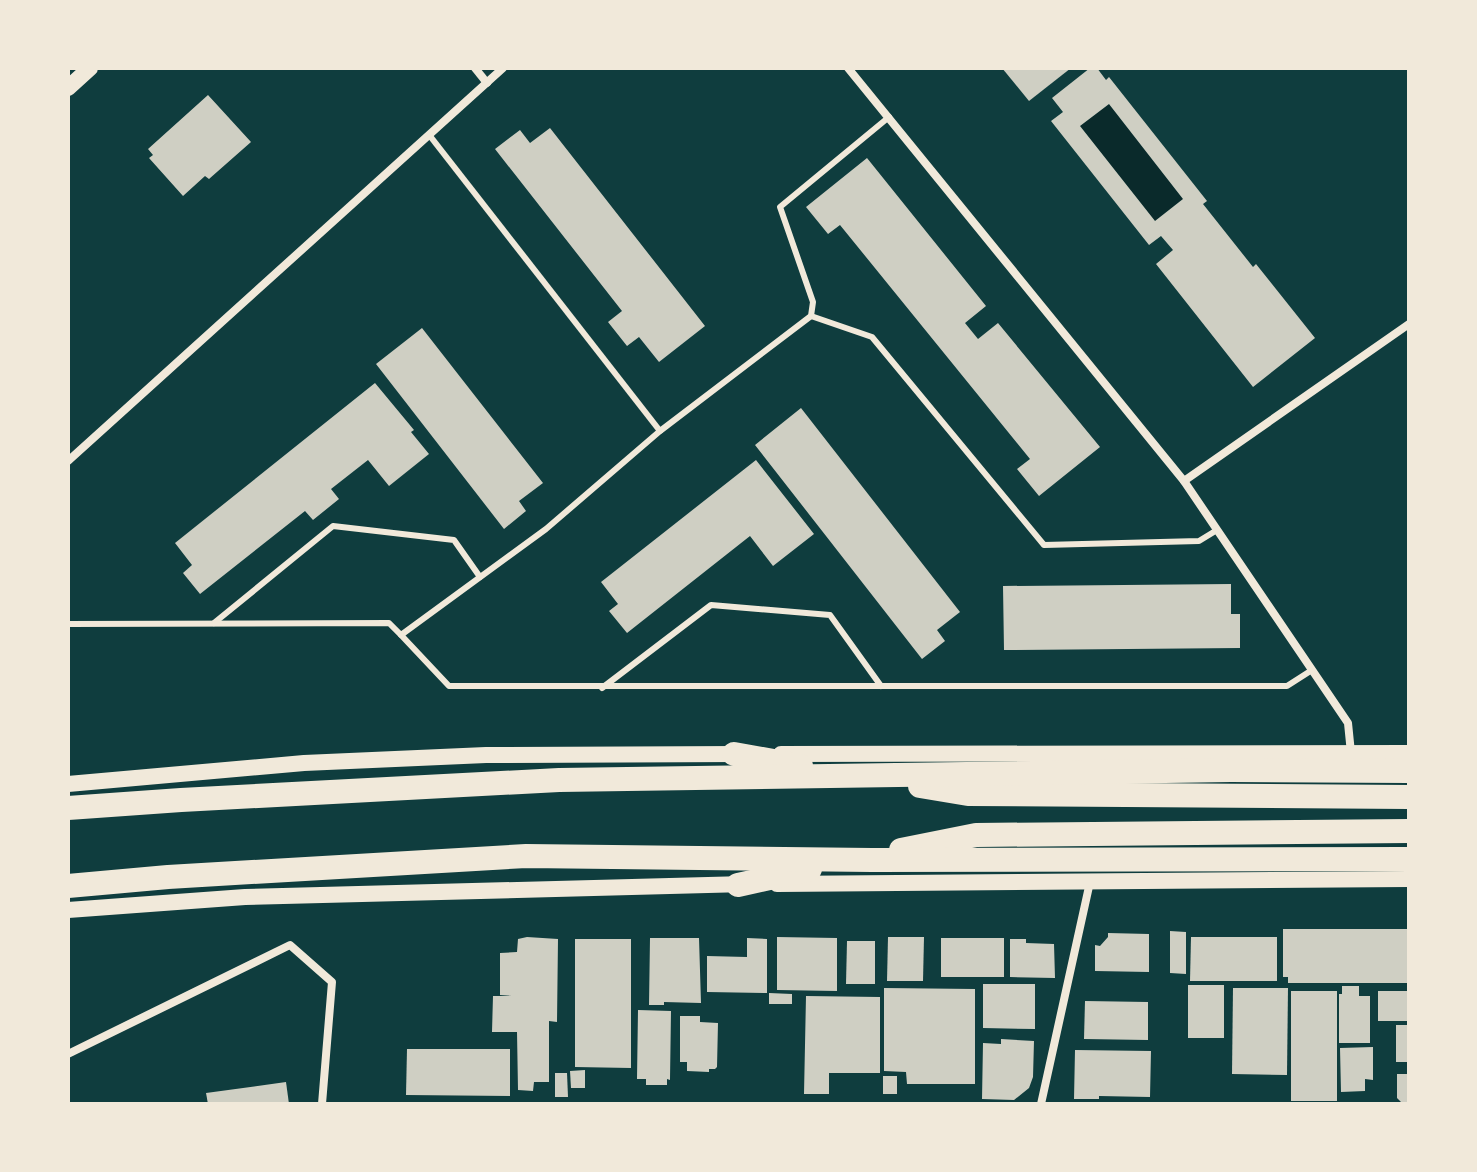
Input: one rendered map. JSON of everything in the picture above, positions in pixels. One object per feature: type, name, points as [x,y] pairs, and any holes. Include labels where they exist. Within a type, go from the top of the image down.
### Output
[{"type":"highway","points":[[734,754],[968,794],[1409,797]]},
{"type":"highway","points":[[68,808],[559,780],[1231,770],[1409,771]]},
{"type":"highway","points":[[738,885],[976,835],[1409,831]]},
{"type":"highway","points":[[68,886],[526,856],[903,860],[1409,859]]},
{"type":"main road","points":[[68,88],[90,68]]},
{"type":"main road","points":[[68,784],[319,763],[486,755],[1409,753]]},
{"type":"main road","points":[[68,910],[260,896],[738,885],[1409,879]]},
{"type":"street","points":[[475,68],[487,83]]},
{"type":"street","points":[[68,461],[503,68]]},
{"type":"street","points":[[848,68],[1184,481],[1348,723],[1351,754]]},
{"type":"street","points":[[1184,481],[1409,324]]},
{"type":"street","points":[[1041,1104],[1090,881]]},
{"type":"street","points":[[68,1054],[290,945],[332,982],[322,1104]]},
{"type":"lane","points":[[401,635],[546,529],[660,431],[811,316],[813,302],[780,207],[889,117]]},
{"type":"lane","points":[[430,136],[660,431]]},
{"type":"lane","points":[[811,316],[872,337],[1044,545],[1199,541],[1217,530]]},
{"type":"lane","points":[[214,623],[333,526],[454,540],[480,577]]},
{"type":"lane","points":[[602,688],[711,605],[830,615],[881,686]]},
{"type":"lane","points":[[68,624],[389,623],[449,686],[1287,686],[1312,670]]},
{"type":"water","points":[[1109,104],[1183,199],[1155,221],[1080,126]]},
{"type":"building","points":[[1002,68],[1071,68],[1029,101]]},
{"type":"building","points":[[1090,68],[1097,68],[1106,80],[1109,77],[1207,201],[1203,204],[1315,338],[1253,387],[1156,264],[1173,250],[1161,236],[1149,245],[1051,121],[1063,112],[1052,98]],"holes":[[[1109,104],[1183,199],[1155,221],[1080,126]]]},
{"type":"building","points":[[208,95],[251,142],[209,179],[205,176],[183,196],[149,158],[153,155],[148,149]]},
{"type":"building","points":[[550,128],[705,326],[659,362],[639,337],[627,346],[608,322],[622,311],[495,149],[520,130],[530,143]]},
{"type":"building","points":[[867,158],[986,306],[965,323],[978,339],[998,323],[1100,447],[1039,496],[1017,469],[1030,459],[840,225],[828,234],[806,207]]},
{"type":"building","points":[[422,328],[543,483],[519,501],[526,511],[504,529],[376,364]]},
{"type":"building","points":[[375,383],[414,430],[411,432],[429,454],[389,486],[368,460],[331,489],[339,499],[313,520],[305,511],[200,594],[183,573],[192,565],[175,543]]},
{"type":"building","points":[[801,408],[960,612],[937,630],[945,641],[922,659],[755,445]]},
{"type":"building","points":[[756,460],[814,534],[773,566],[750,536],[627,633],[609,611],[618,604],[601,582]]},
{"type":"building","points":[[1231,584],[1231,614],[1240,614],[1240,648],[1004,650],[1003,586]]},
{"type":"building","points":[[1283,929],[1409,929],[1409,983],[1288,983],[1288,977],[1283,977]]},
{"type":"building","points":[[1170,931],[1186,932],[1186,974],[1170,973]]},
{"type":"building","points":[[1108,933],[1149,934],[1149,972],[1095,971],[1095,945],[1100,946]]},
{"type":"building","points":[[777,937],[837,938],[837,991],[777,990]]},
{"type":"building","points":[[888,937],[924,937],[923,981],[887,981]]},
{"type":"building","points":[[1191,937],[1277,937],[1277,981],[1190,981]]},
{"type":"building","points":[[650,938],[699,938],[701,1003],[664,1002],[664,1005],[649,1005]]},
{"type":"building","points":[[747,938],[767,939],[767,993],[707,992],[707,956],[747,957]]},
{"type":"building","points":[[941,938],[1004,938],[1004,977],[941,977]]},
{"type":"building","points":[[518,939],[558,939],[557,1022],[549,1021],[549,1082],[534,1082],[533,1091],[518,1090],[517,1032],[492,1032],[493,996],[512,996],[500,995],[500,953],[517,952]]},
{"type":"building","points":[[575,939],[631,939],[631,1068],[575,1067]]},
{"type":"building","points":[[1010,939],[1054,944],[1055,978],[1010,977]]},
{"type":"building","points":[[847,941],[875,941],[875,984],[846,984]]},
{"type":"building","points":[[983,984],[1035,984],[1035,1029],[983,1028]]},
{"type":"building","points":[[1188,985],[1224,985],[1224,1038],[1188,1038]]},
{"type":"building","points":[[1342,986],[1359,986],[1359,996],[1370,996],[1370,1043],[1339,1043],[1339,994],[1342,994]]},
{"type":"building","points":[[884,988],[975,989],[975,1084],[907,1084],[906,1072],[884,1071]]},
{"type":"building","points":[[1233,988],[1288,988],[1287,1075],[1232,1074]]},
{"type":"building","points":[[1291,991],[1337,991],[1337,1101],[1291,1101]]},
{"type":"building","points":[[1378,991],[1409,991],[1409,1021],[1378,1021]]},
{"type":"building","points":[[769,993],[792,994],[792,1004],[769,1004]]},
{"type":"building","points":[[806,996],[880,997],[880,1073],[829,1073],[829,1094],[804,1094]]},
{"type":"building","points":[[1085,1001],[1148,1002],[1148,1040],[1084,1039]]},
{"type":"building","points":[[638,1010],[671,1011],[670,1080],[667,1079],[667,1085],[646,1085],[646,1079],[637,1079]]},
{"type":"building","points":[[680,1016],[700,1016],[700,1022],[718,1023],[715,1069],[709,1069],[709,1072],[687,1071],[687,1062],[680,1062]]},
{"type":"building","points":[[1396,1025],[1409,1025],[1409,1062],[1396,1062]]},
{"type":"building","points":[[1001,1039],[1034,1041],[1033,1077],[1029,1088],[1014,1100],[982,1099],[983,1043],[1001,1044]]},
{"type":"building","points":[[1373,1047],[1373,1080],[1365,1079],[1365,1091],[1341,1092],[1340,1048]]},
{"type":"building","points":[[407,1049],[510,1049],[510,1096],[406,1095]]},
{"type":"building","points":[[1075,1050],[1151,1051],[1150,1097],[1074,1099]]},
{"type":"building","points":[[585,1070],[585,1088],[571,1088],[570,1071]]},
{"type":"building","points":[[555,1073],[567,1073],[568,1097],[555,1097]]},
{"type":"building","points":[[1397,1074],[1409,1074],[1409,1104],[1403,1104],[1397,1098]]},
{"type":"building","points":[[883,1076],[897,1076],[897,1094],[883,1094]]},
{"type":"building","points":[[286,1082],[289,1104],[208,1104],[206,1093]]}]
